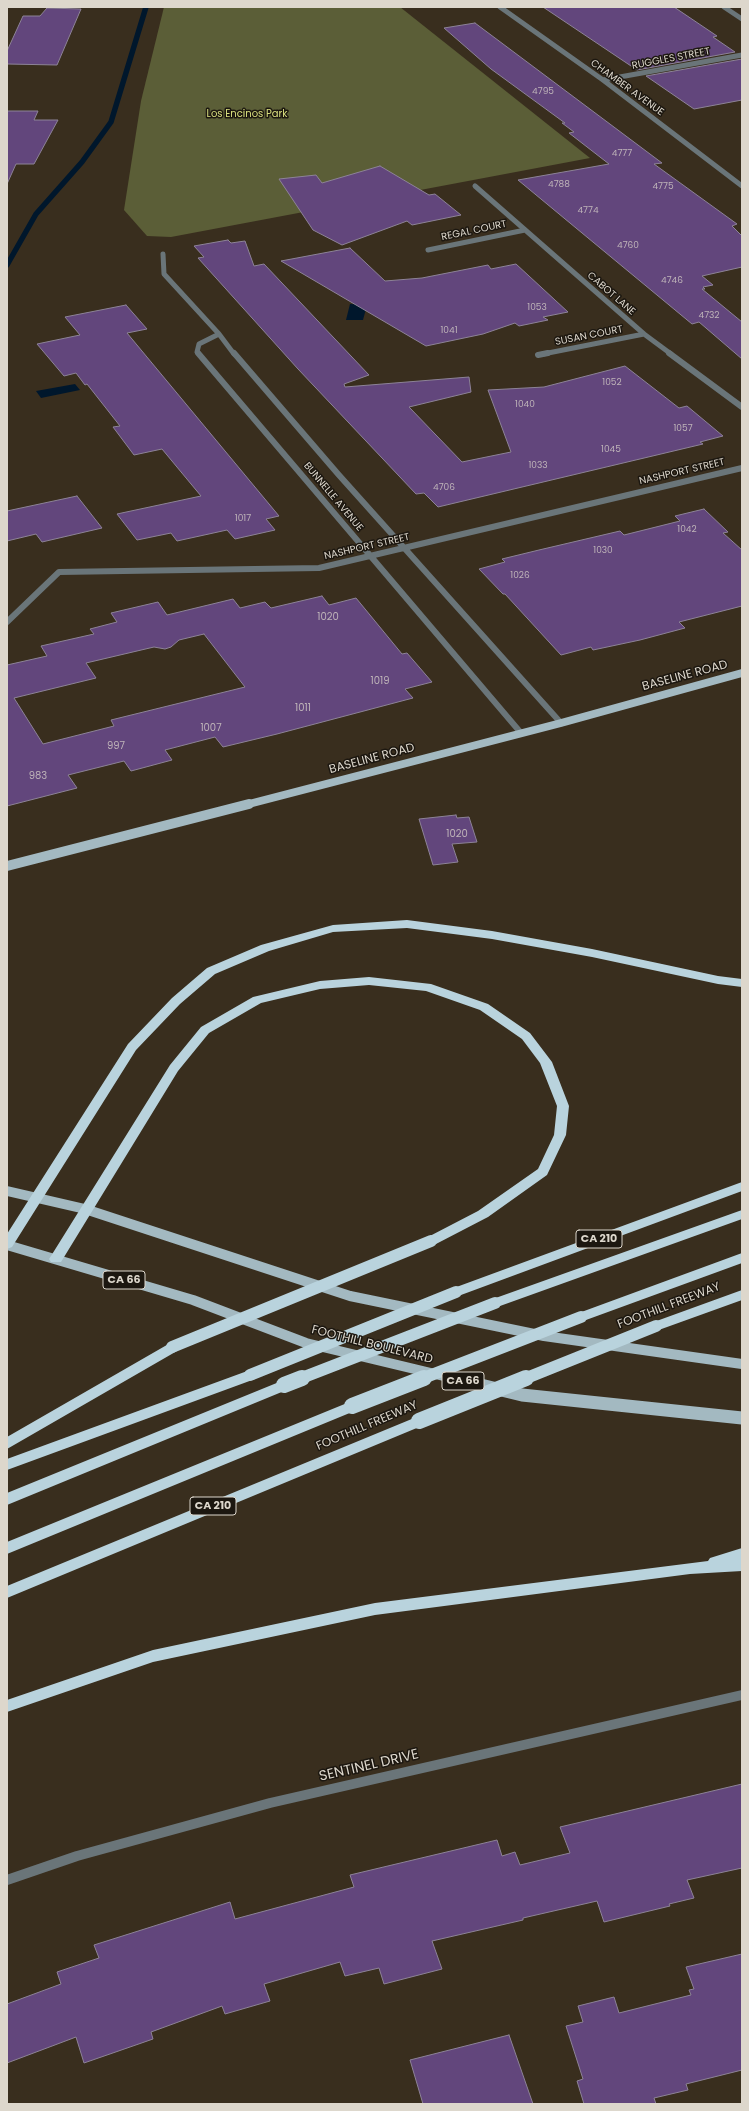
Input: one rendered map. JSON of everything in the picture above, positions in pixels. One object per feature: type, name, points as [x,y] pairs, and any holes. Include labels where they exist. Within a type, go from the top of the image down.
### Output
[{"type":"highway","points":[[7,1244],[132,1047],[176,1001],[211,971],[265,948],[333,929],[406,924],[492,935],[576,950],[718,980],[742,983]]},
{"type":"highway","points":[[7,1444],[172,1347],[431,1241],[483,1214],[543,1172],[560,1135],[563,1106],[546,1062],[526,1036],[484,1007],[427,987],[369,981],[320,985],[257,1000],[205,1030],[174,1068],[85,1209],[56,1259]]},
{"type":"highway","name":"CA 210","points":[[7,1465],[250,1375],[456,1292],[742,1186]]},
{"type":"highway","points":[[7,1499],[284,1385],[495,1303],[742,1214]]},
{"type":"highway","points":[[7,1548],[352,1406],[581,1317],[742,1258]]},
{"type":"highway","name":"FOOTHILL FREEWAY","points":[[7,1592],[419,1421],[656,1326],[742,1295]]},
{"type":"highway","points":[[690,1568],[742,1554]]},
{"type":"highway","points":[[7,1706],[152,1656],[375,1609],[690,1568],[742,1565]]},
{"type":"main road","name":"BASELINE ROAD","points":[[7,866],[521,732],[561,723],[742,673]]},
{"type":"main road","points":[[7,1191],[85,1209],[350,1296],[544,1336],[742,1364]]},
{"type":"main road","name":"FOOTHILL BOULEVARD","points":[[7,1244],[193,1300],[306,1343],[522,1395],[742,1418]]},
{"type":"street","name":"CHAMBER AVENUE","points":[[500,7],[603,80],[742,186]]},
{"type":"street","points":[[724,7],[742,19]]},
{"type":"street","name":"RUGGLES STREET","points":[[603,80],[742,55]]},
{"type":"street","name":"CABOT LANE","points":[[475,186],[644,334],[742,407]]},
{"type":"street","name":"REGAL COURT","points":[[428,250],[524,230]]},
{"type":"street","name":"BUNNELLE AVENUE","points":[[163,254],[164,274],[219,334],[249,373],[561,723]]},
{"type":"street","name":"BUNNELLE AVENUE","points":[[219,334],[200,344],[197,352],[251,413],[369,556],[521,732]]},
{"type":"street","name":"SUSAN COURT","points":[[538,355],[644,334]]},
{"type":"street","name":"NASHPORT STREET","points":[[7,622],[59,572],[319,568],[742,468]]},
{"type":"street","name":"SENTINEL DRIVE","points":[[7,1880],[77,1856],[270,1802],[742,1695]]},
{"type":"green space","name":"Los Encinos Park","points":[[164,7],[400,7],[590,158],[171,237],[147,236],[124,210],[141,101]]},
{"type":"water","points":[[350,304],[367,305],[363,320],[346,320]]},
{"type":"water","points":[[75,384],[80,390],[41,398],[36,391]]},
{"type":"building","points":[[543,7],[674,7],[717,36],[713,37],[735,52],[637,70]]},
{"type":"building","points":[[47,8],[81,9],[57,65],[7,64],[7,51],[23,16],[40,16]]},
{"type":"building","points":[[475,23],[662,163],[654,164],[737,224],[732,226],[742,236],[742,267],[702,276],[713,285],[703,287],[705,289],[702,289],[742,322],[742,359],[699,322],[692,324],[518,180],[609,164],[569,133],[574,132],[562,123],[565,123],[491,69],[444,28]]},
{"type":"building","points":[[742,59],[742,100],[694,109],[646,76]]},
{"type":"building","points":[[7,111],[38,111],[34,120],[58,120],[34,164],[16,164],[7,184]]},
{"type":"building","points":[[380,166],[429,195],[435,194],[461,215],[412,225],[407,221],[342,245],[313,230],[279,179],[316,175],[322,183]]},
{"type":"building","points":[[228,240],[231,243],[245,241],[254,266],[264,264],[369,375],[344,384],[345,387],[469,377],[471,392],[409,407],[462,462],[511,452],[488,390],[544,387],[625,366],[679,408],[687,406],[723,436],[700,442],[703,444],[438,507],[424,493],[416,494],[298,369],[198,258],[204,257],[194,246]]},
{"type":"building","points":[[350,248],[385,281],[422,278],[488,265],[491,269],[516,264],[568,312],[543,317],[548,320],[519,326],[515,323],[483,334],[426,346],[281,261]]},
{"type":"building","points":[[126,305],[147,329],[127,333],[279,516],[266,519],[275,530],[235,539],[227,530],[177,541],[171,533],[137,540],[117,514],[201,496],[162,449],[134,455],[113,427],[120,426],[87,384],[85,385],[76,373],[64,376],[37,344],[80,335],[65,317]]},
{"type":"building","points":[[77,496],[102,528],[42,542],[36,534],[7,541],[7,511]]},
{"type":"building","points":[[704,509],[728,532],[723,533],[742,550],[742,606],[679,622],[685,628],[640,640],[593,650],[591,647],[561,655],[505,594],[503,594],[479,569],[505,562],[502,559],[539,550],[620,531],[624,535],[680,521],[675,516]]},
{"type":"building","points":[[322,596],[329,605],[356,598],[402,654],[407,653],[432,682],[405,689],[413,698],[277,734],[223,747],[215,737],[165,750],[172,760],[131,771],[124,761],[68,775],[77,788],[7,806],[7,665],[47,656],[41,646],[94,634],[90,629],[117,622],[111,613],[158,602],[167,615],[233,599],[240,608],[265,602],[271,608]],"holes":[[[204,634],[245,687],[111,720],[114,726],[43,744],[14,698],[96,678],[86,663],[154,647],[165,649],[171,647],[179,640]]]},
{"type":"building","points":[[456,815],[457,818],[469,817],[477,842],[452,844],[458,862],[433,865],[419,819]]},
{"type":"building","points":[[742,1784],[742,1868],[687,1880],[694,1898],[669,1904],[670,1906],[604,1922],[597,1901],[523,1918],[523,1920],[432,1941],[442,1969],[384,1984],[379,1968],[345,1976],[340,1962],[264,1984],[270,2001],[225,2014],[222,2006],[151,2032],[153,2039],[84,2063],[76,2037],[7,2063],[7,2004],[61,1984],[57,1972],[99,1958],[94,1945],[230,1902],[235,1919],[354,1887],[350,1875],[497,1840],[502,1856],[515,1852],[520,1865],[570,1853],[560,1827]]},
{"type":"building","points":[[742,1954],[742,2070],[686,2084],[688,2090],[654,2098],[656,2104],[584,2104],[577,2081],[583,2079],[566,2026],[583,2022],[578,2006],[614,1997],[619,2013],[691,1995],[689,1990],[694,1989],[686,1967]]},
{"type":"building","points":[[509,2035],[533,2104],[423,2104],[410,2060]]},
{"type":"waterway","points":[[7,265],[36,214],[82,162],[111,122],[146,7]]}]
